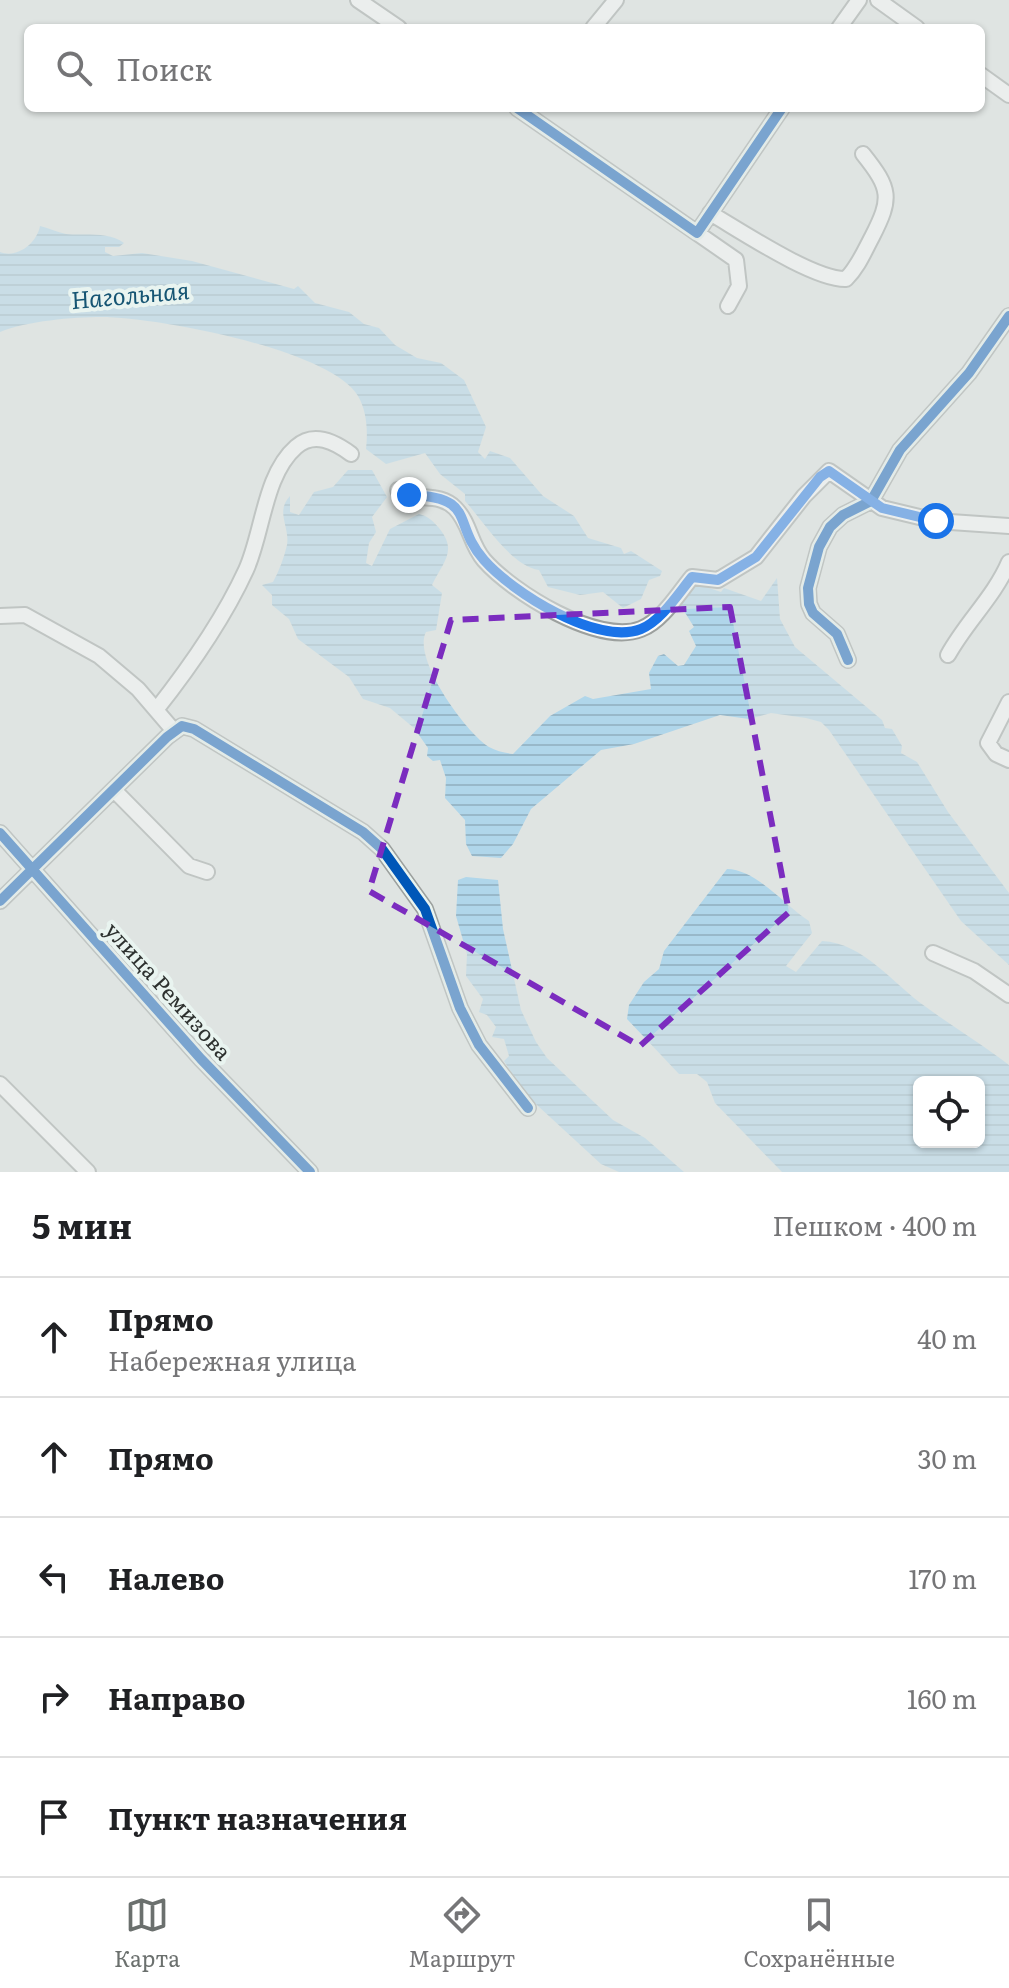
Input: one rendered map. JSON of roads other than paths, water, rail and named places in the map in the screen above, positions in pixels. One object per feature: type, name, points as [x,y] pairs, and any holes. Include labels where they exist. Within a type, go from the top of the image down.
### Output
[{"type":"street","points":[[358,0],[393,24]]},
{"type":"street","points":[[596,24],[616,0]]},
{"type":"street","points":[[842,24],[859,0]]},
{"type":"street","points":[[878,0],[911,24]]},
{"type":"street","points":[[985,78],[1009,95]]},
{"type":"street","points":[[526,112],[727,252],[739,267],[739,286],[728,306]]},
{"type":"street","points":[[697,233],[779,112]]},
{"type":"street","points":[[710,213],[810,269],[833,280],[846,279],[856,269],[887,211],[888,197],[882,178],[863,154]]},
{"type":"street","points":[[848,660],[837,634],[813,613],[808,588],[812,568],[830,527],[843,515],[871,501],[900,450],[969,373],[1009,316]]},
{"type":"street","points":[[156,710],[202,646],[244,573],[259,539],[273,486],[287,458],[305,440],[316,439],[331,441],[351,454]]},
{"type":"street","points":[[398,490],[409,495],[436,497],[454,506],[468,527],[473,547],[515,588],[560,614],[615,632],[644,628],[692,577],[718,580],[756,557],[820,477],[829,471],[882,508],[936,521],[1009,526]]},
{"type":"street","points":[[948,655],[959,635],[993,595],[1009,562]]},
{"type":"street","points":[[0,616],[25,615],[99,656],[174,731]]},
{"type":"street","points":[[1009,702],[989,734],[988,743],[996,754],[1009,760]]},
{"type":"street","points":[[0,901],[174,731],[182,726],[194,729],[363,832],[382,849],[425,909],[460,1008],[479,1045],[528,1108]]},
{"type":"street","points":[[114,790],[189,866],[207,872]]},
{"type":"street","name":"улица Ремизова","points":[[0,833],[301,1169]]},
{"type":"street","points":[[933,953],[974,971],[1009,995]]},
{"type":"street","points":[[0,1084],[88,1172]]},
{"type":"water","name":"Нагольная","points":[[40,226],[66,234],[103,235],[118,239],[124,243],[119,247],[105,247],[105,252],[113,256],[142,253],[192,261],[294,289],[298,286],[315,303],[349,312],[364,324],[379,328],[395,345],[417,358],[441,363],[464,380],[486,427],[478,452],[485,459],[490,451],[510,458],[543,496],[574,516],[588,538],[621,548],[624,554],[631,551],[662,571],[660,576],[649,580],[641,599],[623,608],[603,592],[580,595],[548,587],[539,570],[528,567],[508,552],[465,501],[465,494],[440,474],[425,453],[386,464],[366,449],[367,429],[358,396],[341,379],[279,350],[199,330],[126,318],[64,319],[0,332],[0,252],[13,253],[25,248],[31,244]]},
{"type":"water","points":[[348,470],[372,470],[387,497],[372,517],[376,532],[369,543],[366,563],[372,566],[390,529],[419,514],[432,521],[445,536],[447,556],[432,585],[442,593],[436,630],[426,632],[424,644],[427,659],[433,676],[455,711],[479,739],[501,752],[513,754],[550,716],[585,696],[593,699],[651,689],[649,673],[658,656],[664,654],[678,666],[684,665],[696,646],[689,631],[694,627],[679,603],[694,583],[721,592],[724,588],[761,601],[777,578],[780,619],[795,647],[882,720],[885,728],[892,729],[902,746],[901,753],[917,762],[948,812],[1009,893],[1009,965],[961,921],[829,730],[821,722],[806,718],[771,713],[749,719],[720,715],[634,744],[601,750],[531,809],[513,844],[501,858],[472,856],[466,844],[465,820],[445,798],[446,778],[440,760],[433,761],[427,756],[428,748],[414,728],[390,708],[363,699],[349,677],[298,639],[289,619],[272,605],[272,595],[262,585],[273,582],[284,555],[287,538],[283,514],[290,496],[290,512],[299,515],[314,492],[333,487]]},
{"type":"water","points":[[727,869],[749,875],[809,921],[812,933],[786,966],[796,972],[822,941],[851,949],[1009,1065],[1009,1172],[782,1172],[715,1103],[707,1082],[697,1074],[679,1074],[627,1019],[629,1005],[644,982],[659,969],[664,951]]},
{"type":"water","points":[[466,877],[498,880],[503,929],[521,1010],[547,1058],[613,1120],[645,1138],[684,1172],[619,1172],[601,1164],[525,1094],[504,1061],[509,1056],[504,1039],[492,1037],[496,1027],[487,1015],[479,1012],[483,999],[466,976],[467,954],[456,916],[458,880]]}]
